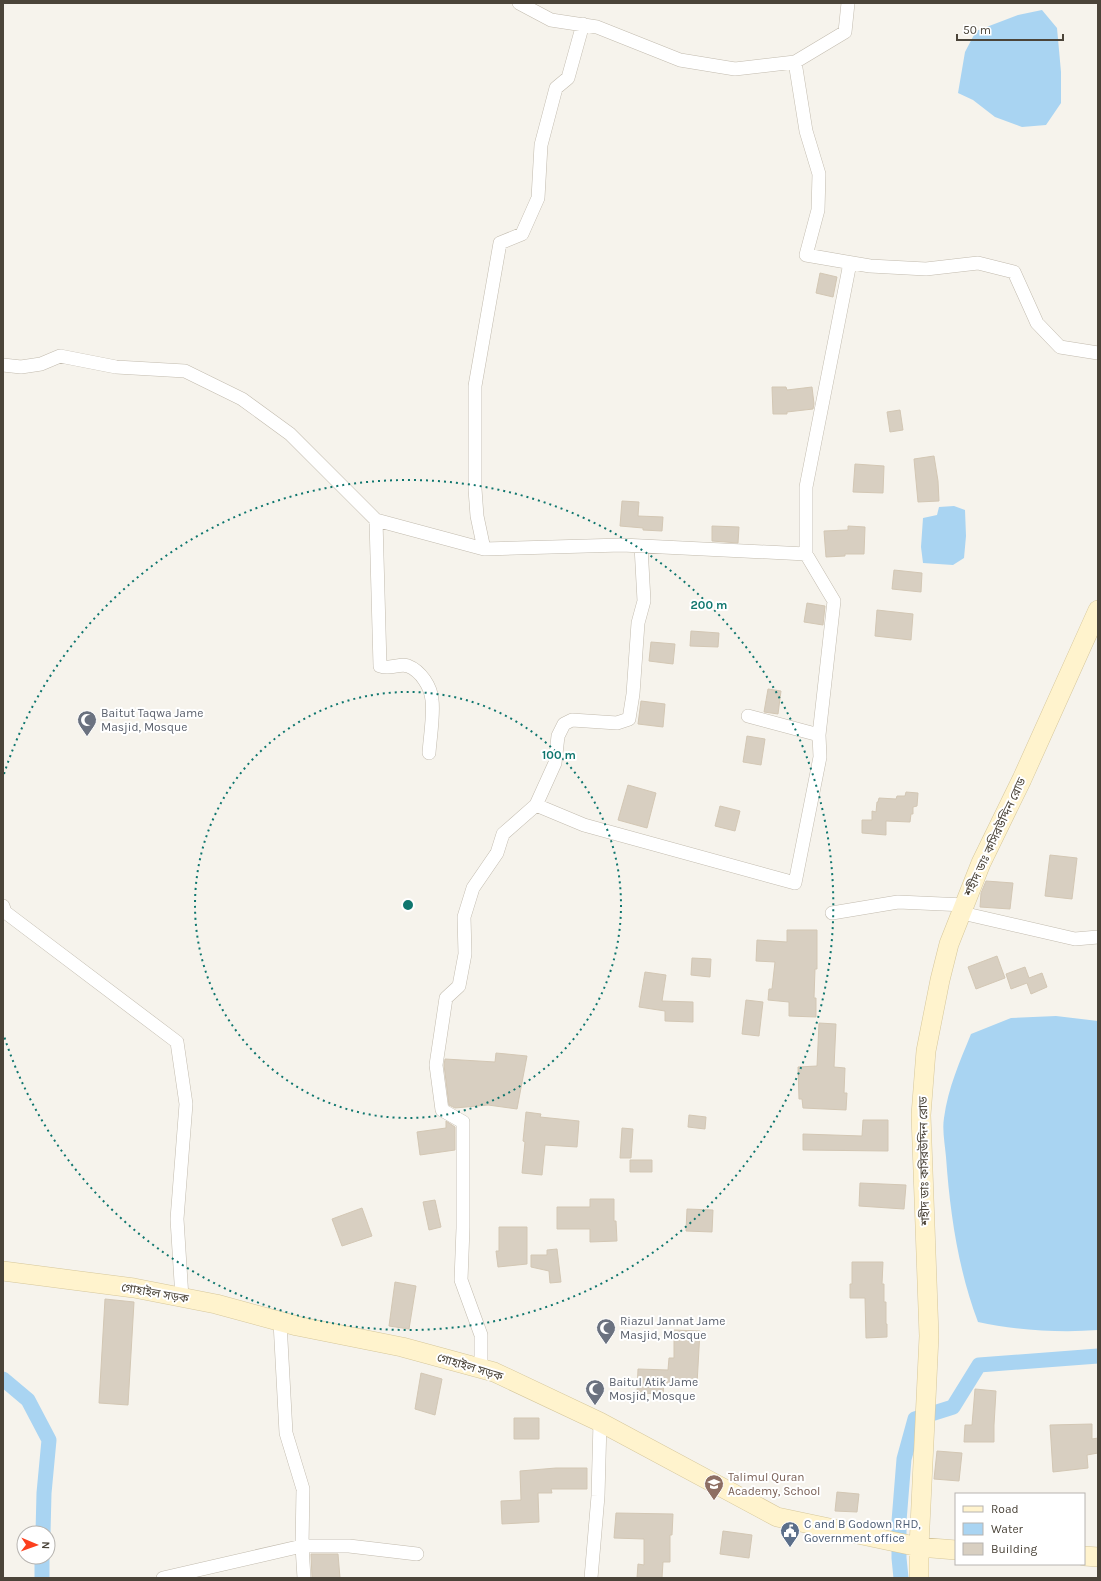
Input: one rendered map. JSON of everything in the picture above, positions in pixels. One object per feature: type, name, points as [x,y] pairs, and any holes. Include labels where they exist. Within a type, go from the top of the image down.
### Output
[{"type":"main road","name":"শহীদ ডাঃ কসিরউদ্দিন রোড","points":[[918,1578],[914,1546],[926,1426],[930,1336],[921,1115],[926,1051],[940,980],[949,944],[981,863],[1022,779],[1098,610]]},
{"type":"main road","name":"গোহাইল সড়ক","points":[[3,1271],[134,1288],[216,1304],[280,1322],[402,1347],[494,1372],[600,1422],[700,1474],[777,1517],[914,1546],[955,1550]]},
{"type":"main road","points":[[1085,1556],[1098,1557]]},
{"type":"street","points":[[518,3],[551,20],[597,27],[680,60],[735,69],[795,62],[845,32],[848,3]]},
{"type":"street","points":[[484,549],[477,516],[475,489],[476,386],[500,243],[522,234],[538,198],[542,138],[556,88],[568,78],[583,24]]},
{"type":"street","points":[[795,62],[806,131],[819,174],[818,210],[806,255],[870,266],[926,269],[978,264],[1014,272],[1037,323],[1060,347],[1098,353]]},
{"type":"street","points":[[536,805],[584,825],[795,883],[820,757],[819,735],[834,601],[806,554],[806,487],[850,263]]},
{"type":"street","points":[[3,366],[20,367],[41,364],[60,356],[116,367],[185,371],[242,399],[290,434],[376,520],[484,549],[622,545],[806,554]]},
{"type":"street","points":[[376,520],[380,666],[386,668],[405,665],[412,668],[426,681],[432,700],[429,753]]},
{"type":"street","points":[[481,1369],[481,1336],[461,1280],[464,1228],[462,1122],[442,1110],[436,1065],[446,998],[459,986],[465,954],[464,917],[473,888],[497,853],[503,834],[536,805],[555,762],[558,736],[564,724],[572,720],[617,723],[628,719],[633,694],[638,623],[644,601],[641,546]]},
{"type":"street","points":[[748,716],[819,735]]},
{"type":"street","points":[[832,913],[898,902],[964,909],[1075,939],[1098,938]]},
{"type":"street","points":[[3,906],[5,912],[177,1042],[186,1104],[177,1219],[182,1298]]},
{"type":"street","points":[[280,1322],[286,1433],[303,1489],[302,1546],[304,1578]]},
{"type":"street","points":[[591,1578],[598,1496],[600,1422]]},
{"type":"street","points":[[163,1578],[302,1546],[349,1546],[417,1554]]},
{"type":"water","points":[[1042,10],[1057,28],[1061,72],[1061,103],[1046,125],[1022,127],[995,117],[973,100],[958,93],[965,52],[976,31],[1018,15]]},
{"type":"water","points":[[954,506],[965,510],[966,536],[964,558],[953,565],[923,563],[921,547],[923,518],[937,515],[939,507]]},
{"type":"water","points":[[1056,1016],[1098,1021],[1098,1330],[1037,1330],[978,1322],[960,1261],[950,1199],[943,1123],[951,1085],[971,1034],[1011,1018]]},
{"type":"building","points":[[820,273],[837,277],[833,297],[816,293]]},
{"type":"building","points":[[772,387],[786,387],[787,390],[812,387],[814,404],[813,409],[787,412],[787,414],[773,414]]},
{"type":"building","points":[[900,410],[903,430],[890,432],[887,412]]},
{"type":"building","points":[[934,456],[938,481],[939,501],[918,502],[914,459]]},
{"type":"building","points":[[855,464],[884,466],[883,493],[853,492]]},
{"type":"building","points":[[622,501],[639,502],[638,516],[663,517],[662,531],[643,530],[643,528],[620,526]]},
{"type":"building","points":[[712,526],[739,527],[738,543],[712,541]]},
{"type":"building","points":[[848,526],[865,527],[864,554],[845,554],[845,556],[826,557],[824,531],[848,530]]},
{"type":"building","points":[[894,570],[922,573],[921,592],[892,589]]},
{"type":"building","points":[[807,603],[825,606],[823,625],[804,622]]},
{"type":"building","points":[[877,610],[913,614],[911,640],[875,636]]},
{"type":"building","points":[[691,631],[719,633],[718,647],[690,646]]},
{"type":"building","points":[[651,642],[675,644],[673,664],[649,661]]},
{"type":"building","points":[[768,689],[781,691],[778,714],[764,712]]},
{"type":"building","points":[[641,701],[665,704],[663,727],[638,724]]},
{"type":"building","points":[[747,736],[765,739],[761,765],[743,762]]},
{"type":"building","points":[[628,785],[656,793],[647,828],[618,820]]},
{"type":"building","points":[[906,792],[918,793],[917,806],[913,807],[913,814],[911,814],[910,822],[886,821],[886,835],[862,833],[862,820],[872,820],[872,811],[876,812],[879,798],[896,799],[897,796],[905,796]]},
{"type":"building","points":[[720,806],[740,811],[735,831],[715,826]]},
{"type":"building","points":[[1050,855],[1077,858],[1072,899],[1045,896]]},
{"type":"building","points":[[986,881],[1013,883],[1010,909],[980,907],[981,893]]},
{"type":"building","points":[[787,930],[817,930],[817,969],[815,969],[814,998],[816,998],[816,1017],[789,1016],[789,1002],[768,1000],[769,989],[772,989],[775,962],[756,961],[757,940],[787,942]]},
{"type":"building","points":[[997,956],[1005,978],[976,989],[968,967]]},
{"type":"building","points":[[692,958],[711,959],[710,977],[691,975]]},
{"type":"building","points":[[1025,967],[1029,978],[1042,973],[1047,987],[1031,994],[1027,983],[1011,989],[1006,974]]},
{"type":"building","points":[[645,972],[666,975],[662,1001],[693,1002],[693,1022],[665,1021],[665,1011],[639,1007]]},
{"type":"building","points":[[746,1000],[763,1002],[759,1036],[742,1034]]},
{"type":"building","points":[[819,1023],[836,1024],[834,1067],[845,1068],[844,1093],[847,1093],[846,1110],[803,1108],[802,1099],[799,1099],[798,1067],[817,1066]]},
{"type":"building","points":[[496,1053],[527,1056],[517,1109],[488,1105],[455,1108],[449,1105],[444,1065],[445,1059],[495,1062]]},
{"type":"building","points":[[526,1112],[541,1114],[540,1117],[579,1121],[577,1147],[545,1145],[542,1175],[522,1173]]},
{"type":"building","points":[[689,1115],[706,1117],[705,1129],[688,1127]]},
{"type":"building","points":[[863,1120],[888,1120],[888,1151],[803,1150],[803,1134],[862,1136]]},
{"type":"building","points":[[446,1121],[455,1127],[455,1150],[420,1155],[417,1132],[446,1128]]},
{"type":"building","points":[[622,1128],[633,1129],[631,1158],[620,1158]]},
{"type":"building","points":[[630,1160],[652,1160],[652,1172],[630,1172]]},
{"type":"building","points":[[860,1183],[906,1185],[904,1209],[859,1206]]},
{"type":"building","points":[[590,1199],[614,1199],[614,1221],[616,1221],[617,1241],[590,1242],[590,1229],[557,1229],[557,1207],[590,1207]]},
{"type":"building","points":[[435,1200],[441,1227],[429,1230],[423,1202]]},
{"type":"building","points":[[362,1208],[372,1236],[342,1246],[332,1219]]},
{"type":"building","points":[[687,1209],[713,1210],[712,1232],[686,1231]]},
{"type":"building","points":[[499,1227],[527,1227],[527,1264],[498,1267],[496,1251],[499,1251]]},
{"type":"building","points":[[557,1249],[561,1282],[550,1283],[549,1271],[531,1267],[531,1255],[547,1255],[547,1250]]},
{"type":"building","points":[[852,1262],[883,1262],[882,1284],[884,1284],[884,1302],[886,1302],[887,1337],[866,1338],[865,1298],[850,1298],[850,1284],[852,1284]]},
{"type":"building","points":[[395,1282],[416,1286],[409,1329],[389,1326]]},
{"type":"building","points":[[105,1299],[134,1302],[128,1405],[99,1403]]},
{"type":"building","points":[[674,1330],[700,1331],[697,1384],[664,1383],[663,1394],[637,1393],[638,1369],[668,1370],[669,1358],[674,1358]]},
{"type":"building","points":[[421,1373],[442,1379],[435,1415],[415,1409]]},
{"type":"building","points":[[975,1389],[996,1391],[994,1442],[964,1442],[965,1425],[972,1425]]},
{"type":"building","points":[[514,1418],[539,1418],[539,1439],[514,1439]]},
{"type":"building","points":[[1092,1424],[1092,1439],[1098,1438],[1098,1453],[1087,1455],[1088,1468],[1053,1472],[1050,1425]]},
{"type":"building","points":[[937,1451],[962,1453],[959,1481],[934,1479]]},
{"type":"building","points":[[556,1468],[587,1468],[587,1489],[551,1489],[552,1493],[538,1493],[539,1522],[502,1524],[501,1501],[521,1500],[520,1471]]},
{"type":"building","points":[[837,1492],[859,1494],[857,1512],[835,1511]]},
{"type":"building","points":[[616,1513],[673,1514],[672,1535],[670,1535],[670,1562],[663,1562],[662,1578],[637,1578],[638,1564],[644,1565],[644,1539],[614,1538]]},
{"type":"building","points":[[723,1531],[752,1535],[749,1558],[720,1554]]},
{"type":"building","points":[[311,1554],[338,1554],[340,1578],[312,1578]]},
{"type":"waterway","points":[[901,1578],[899,1558],[899,1521],[904,1459],[915,1419],[953,1407],[979,1365],[1098,1356]]},
{"type":"waterway","points":[[3,1379],[28,1400],[49,1440],[44,1493],[43,1525]]},
{"type":"waterway","points":[[42,1565],[42,1578]]},
{"type":"place","name":"Baitut Taqwa Jame Masjid, Mosque","points":[[87,737]]},
{"type":"place","name":"Riazul Jannat Jame Masjid, Mosque","points":[[606,1345]]},
{"type":"place","name":"Baitul Atik Jame Mosjid, Mosque","points":[[595,1406]]},
{"type":"place","name":"Talimul Quran Academy, School","points":[[714,1501]]},
{"type":"place","name":"C and B Godown RHD, Government office","points":[[790,1548]]}]
